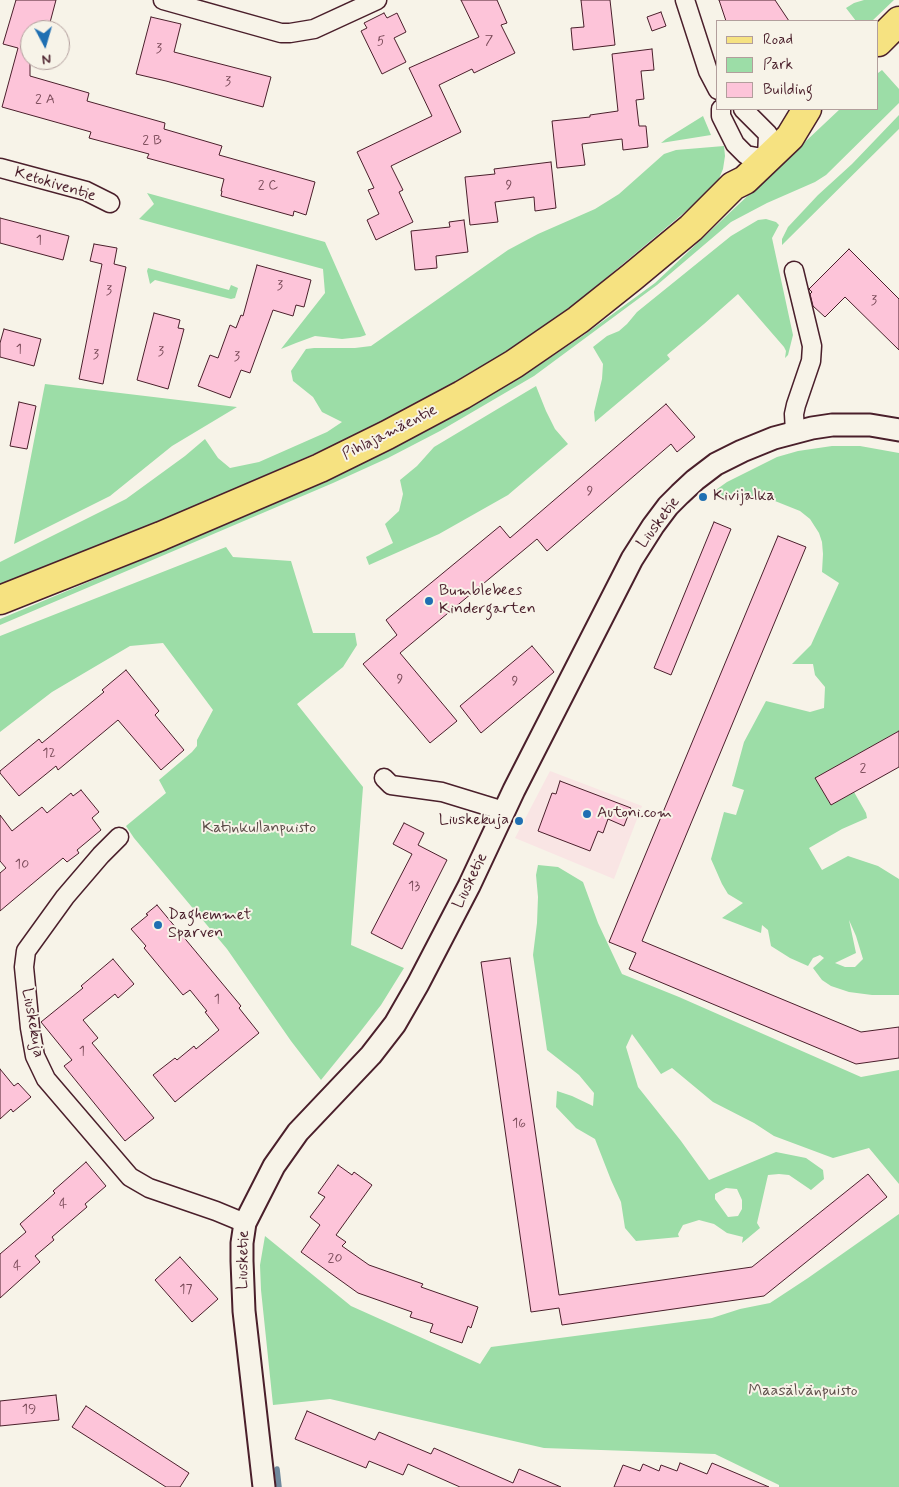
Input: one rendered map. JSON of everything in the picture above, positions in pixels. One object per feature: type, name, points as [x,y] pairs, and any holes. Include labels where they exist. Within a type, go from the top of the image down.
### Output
[{"type":"main road","points":[[879,41],[899,21]]},
{"type":"main road","name":"Pihlajamäentie","points":[[0,600],[161,536],[320,468],[462,395],[514,364],[578,320],[691,228],[733,186],[745,180],[760,149],[790,137],[806,110]]},
{"type":"street","points":[[163,0],[281,33],[290,33],[314,29],[377,0]]},
{"type":"street","points":[[685,0],[708,71],[716,86]]},
{"type":"street","points":[[721,110],[721,116],[735,144],[760,149]]},
{"type":"street","points":[[743,110],[760,149]]},
{"type":"street","name":"Ketokiventie","points":[[0,168],[86,191],[110,203]]},
{"type":"street","points":[[794,271],[812,346],[811,361],[794,414],[795,432]]},
{"type":"street","name":"Liusketie","points":[[264,1487],[243,1294],[242,1243],[245,1223],[274,1166],[298,1132],[371,1055],[395,1024],[440,943],[504,810],[632,558],[668,506],[680,494],[716,464],[742,451],[774,438],[832,425],[870,424],[899,430]]},
{"type":"street","points":[[384,778],[391,785],[442,792],[504,810]]},
{"type":"street","name":"Liuskekuja","points":[[119,837],[65,897],[26,950],[24,967],[30,1028],[36,1056],[46,1079],[130,1177],[149,1188],[245,1223]]},
{"type":"shaded area","points":[[550,771],[642,806],[614,879],[515,838]]},
{"type":"green space","points":[[864,0],[894,0],[873,20],[855,20],[846,8]]},
{"type":"green space","points":[[882,70],[899,89],[899,103],[826,175],[731,222],[657,285],[534,376],[440,431],[388,458],[0,625],[0,619],[215,529],[384,453],[438,425],[533,369],[584,335],[655,283],[839,110],[879,110],[879,72]]},
{"type":"green space","points":[[899,115],[899,129],[782,245],[782,239],[788,227]]},
{"type":"green space","points":[[703,116],[711,135],[661,143],[666,139]]},
{"type":"green space","points":[[724,146],[723,169],[718,181],[704,196],[563,314],[513,349],[430,398],[373,428],[0,588],[0,562],[126,499],[205,439],[218,458],[230,468],[259,462],[327,432],[342,422],[322,412],[313,397],[293,381],[291,371],[306,349],[371,346],[508,250],[538,234],[595,209],[619,194],[664,154],[676,150]]},
{"type":"green space","points":[[147,193],[325,242],[366,335],[342,339],[315,336],[281,349],[325,293],[323,269],[139,219],[154,204]]},
{"type":"green space","points":[[766,219],[779,225],[772,238],[793,335],[788,355],[785,358],[786,351],[784,347],[738,294],[667,355],[670,359],[595,422],[594,412],[602,379],[603,364],[593,347],[607,336],[619,331],[637,312],[731,236],[758,220]]},
{"type":"green space","points":[[148,268],[229,290],[231,285],[238,288],[235,298],[231,299],[155,280],[150,284]]},
{"type":"green space","points":[[45,384],[237,407],[172,446],[110,496],[14,544]]},
{"type":"green space","points":[[536,386],[555,429],[568,444],[508,495],[439,534],[369,565],[366,557],[393,543],[385,524],[399,511],[403,494],[400,480],[417,466],[434,447]]},
{"type":"green space","points":[[832,446],[860,446],[899,453],[899,731],[816,778],[831,805],[854,792],[867,818],[842,829],[809,848],[822,870],[848,856],[878,866],[899,879],[899,995],[872,995],[849,992],[831,986],[822,980],[813,968],[824,958],[820,955],[813,958],[808,966],[790,958],[771,946],[768,930],[762,925],[761,933],[722,918],[743,903],[728,894],[711,859],[724,812],[736,815],[744,790],[732,786],[744,742],[766,701],[810,712],[824,708],[825,687],[815,675],[813,664],[792,664],[811,645],[839,583],[822,572],[823,554],[819,533],[810,519],[800,511],[770,499],[750,496],[713,496],[713,492],[727,482],[777,457],[798,451]],"holes":[[[849,920],[863,959],[855,967],[845,967],[835,963],[856,953]]]},
{"type":"green space","name":"Katinkullanpuisto","points":[[226,547],[233,557],[291,561],[313,633],[355,633],[357,645],[343,667],[297,704],[363,787],[351,945],[404,968],[381,1005],[321,1080],[291,1041],[227,949],[126,826],[166,793],[159,780],[197,746],[197,740],[213,710],[163,643],[130,646],[52,692],[0,732],[0,636]]},
{"type":"green space","points":[[538,865],[558,867],[583,882],[598,923],[622,974],[861,1077],[899,1070],[899,1184],[869,1148],[833,1158],[774,1136],[754,1123],[713,1102],[672,1068],[661,1074],[632,1034],[626,1047],[638,1087],[709,1180],[776,1152],[806,1158],[823,1170],[824,1179],[811,1190],[789,1175],[768,1175],[757,1223],[760,1228],[742,1243],[743,1237],[727,1233],[714,1224],[699,1220],[683,1225],[678,1234],[679,1237],[636,1241],[625,1228],[621,1202],[595,1139],[576,1128],[556,1107],[557,1091],[593,1106],[594,1093],[579,1075],[547,1050],[533,955],[538,897],[536,875]],"holes":[[[726,1188],[737,1189],[742,1200],[742,1209],[738,1216],[728,1217],[715,1199],[715,1194]]]},
{"type":"green space","name":"Maasälvänpuisto","points":[[899,1214],[899,1487],[779,1487],[779,1485],[715,1454],[544,1448],[330,1399],[273,1405],[261,1290],[260,1265],[265,1236],[351,1306],[480,1364],[491,1347],[712,1318],[740,1309],[770,1303]]},
{"type":"building","points":[[16,0],[56,0],[51,20],[20,20],[20,70],[30,70],[30,76],[89,93],[87,101],[165,123],[164,129],[222,146],[219,155],[315,182],[306,215],[294,211],[293,216],[221,196],[224,179],[147,158],[149,154],[89,138],[91,132],[2,107],[18,48],[3,44]]},
{"type":"building","points":[[461,0],[497,0],[507,23],[501,25],[515,53],[474,73],[472,69],[439,85],[461,132],[391,166],[403,190],[399,192],[413,222],[376,240],[367,220],[379,214],[368,190],[374,188],[357,152],[432,116],[409,68],[479,37]]},
{"type":"building","points":[[581,0],[610,0],[615,45],[573,50],[571,28],[584,27]]},
{"type":"building","points":[[719,0],[775,0],[788,20],[726,20]]},
{"type":"building","points":[[661,12],[666,26],[652,31],[647,17]]},
{"type":"building","points":[[384,13],[387,18],[397,13],[406,32],[394,38],[406,62],[382,74],[361,31],[367,28],[364,23]]},
{"type":"building","points":[[151,17],[181,24],[174,52],[271,77],[263,107],[136,74]]},
{"type":"building","points":[[652,49],[654,70],[641,71],[644,99],[636,100],[639,126],[646,126],[648,147],[623,150],[622,139],[582,144],[585,165],[557,168],[552,121],[590,117],[590,115],[618,111],[612,54]]},
{"type":"building","points":[[551,162],[556,208],[535,211],[534,197],[495,202],[498,222],[470,225],[465,177],[495,174],[494,169]]},
{"type":"building","points":[[0,218],[69,236],[63,260],[0,243]]},
{"type":"building","points":[[464,220],[468,252],[436,256],[437,268],[415,270],[411,231],[450,227],[449,222]]},
{"type":"building","points":[[94,244],[117,248],[114,264],[126,267],[103,384],[79,379],[102,264],[90,261]]},
{"type":"building","points":[[849,249],[899,299],[899,350],[845,297],[825,317],[813,306],[810,294],[812,292],[809,289]]},
{"type":"building","points":[[257,265],[311,280],[304,307],[296,305],[293,316],[273,310],[250,373],[241,370],[230,398],[198,386],[210,355],[218,358],[230,325],[236,328],[241,315],[243,316]]},
{"type":"building","points":[[154,313],[180,320],[178,328],[184,329],[168,389],[137,380]]},
{"type":"building","points":[[4,329],[41,339],[34,366],[0,357],[0,343]]},
{"type":"building","points":[[19,402],[36,406],[27,449],[10,446]]},
{"type":"building","points":[[666,404],[695,437],[677,452],[671,444],[547,551],[537,539],[400,653],[457,721],[430,743],[363,664],[397,635],[386,620],[500,526],[510,538]]},
{"type":"building","points":[[714,522],[731,529],[671,675],[654,668]]},
{"type":"building","points":[[778,536],[806,547],[642,941],[861,1032],[899,1027],[899,1058],[856,1064],[629,969],[636,953],[609,942]]},
{"type":"building","points":[[532,646],[554,672],[481,733],[460,706]]},
{"type":"building","points":[[126,670],[159,711],[155,715],[184,750],[161,770],[118,720],[58,770],[56,766],[19,796],[0,771],[39,739],[42,743],[104,692],[102,690]]},
{"type":"building","points":[[899,731],[899,767],[831,805],[815,778]]},
{"type":"building","name":"Autoni.com","points":[[560,781],[631,808],[624,826],[608,819],[603,833],[598,831],[590,851],[538,831],[552,793],[556,794]]},
{"type":"building","points":[[81,790],[99,812],[92,818],[101,830],[77,850],[79,853],[67,862],[63,858],[0,911],[0,873],[6,868],[0,861],[0,815],[12,831],[42,807],[47,813],[71,793],[73,796]]},
{"type":"building","points":[[404,823],[424,833],[418,845],[447,860],[402,949],[371,933],[412,854],[393,844]]},
{"type":"building","points":[[157,905],[241,1006],[239,1008],[259,1033],[175,1102],[153,1075],[175,1058],[177,1060],[194,1046],[196,1049],[219,1030],[190,990],[183,995],[144,948],[146,946],[131,929]]},
{"type":"building","points":[[510,958],[559,1295],[752,1267],[868,1174],[887,1197],[764,1296],[562,1325],[559,1308],[531,1312],[481,962]]},
{"type":"building","points":[[113,959],[134,984],[118,998],[115,994],[83,1020],[98,1038],[92,1043],[154,1118],[125,1141],[64,1066],[72,1060],[41,1022],[83,988],[81,986]]},
{"type":"building","points":[[0,1069],[14,1086],[18,1083],[31,1097],[13,1112],[11,1109],[0,1119]]},
{"type":"building","points":[[86,1162],[106,1186],[85,1204],[87,1207],[52,1237],[54,1240],[35,1256],[40,1262],[0,1298],[0,1254],[26,1232],[20,1224]]},
{"type":"building","points":[[338,1165],[352,1175],[354,1172],[372,1185],[336,1235],[346,1242],[342,1246],[369,1265],[423,1284],[421,1287],[478,1307],[471,1328],[468,1326],[462,1343],[430,1332],[433,1324],[410,1317],[412,1312],[358,1293],[301,1252],[320,1225],[310,1217],[325,1197],[318,1193]]},
{"type":"building","points":[[180,1257],[218,1299],[192,1322],[155,1280]]},
{"type":"building","points":[[56,1395],[59,1420],[0,1426],[0,1401]]},
{"type":"building","points":[[86,1406],[189,1473],[180,1487],[166,1487],[72,1427]]},
{"type":"building","points":[[307,1411],[375,1440],[379,1432],[431,1454],[434,1448],[513,1483],[519,1469],[561,1487],[460,1487],[408,1464],[403,1475],[369,1461],[366,1468],[295,1439]]},
{"type":"building","points":[[680,1463],[707,1474],[712,1463],[769,1487],[614,1487],[623,1465],[640,1471],[643,1464],[659,1471],[661,1465],[677,1471]]},
{"type":"waterway","points":[[277,1469],[279,1487]]},
{"type":"place","name":"Kivijalka","points":[[703,497]]},
{"type":"place","name":"Bumblebees Kindergarten","points":[[429,601]]},
{"type":"place","name":"Autoni.com","points":[[587,814]]},
{"type":"place","name":"Liuskekuja","points":[[519,821]]},
{"type":"place","name":"Daghemmet Sparven","points":[[158,925]]}]
